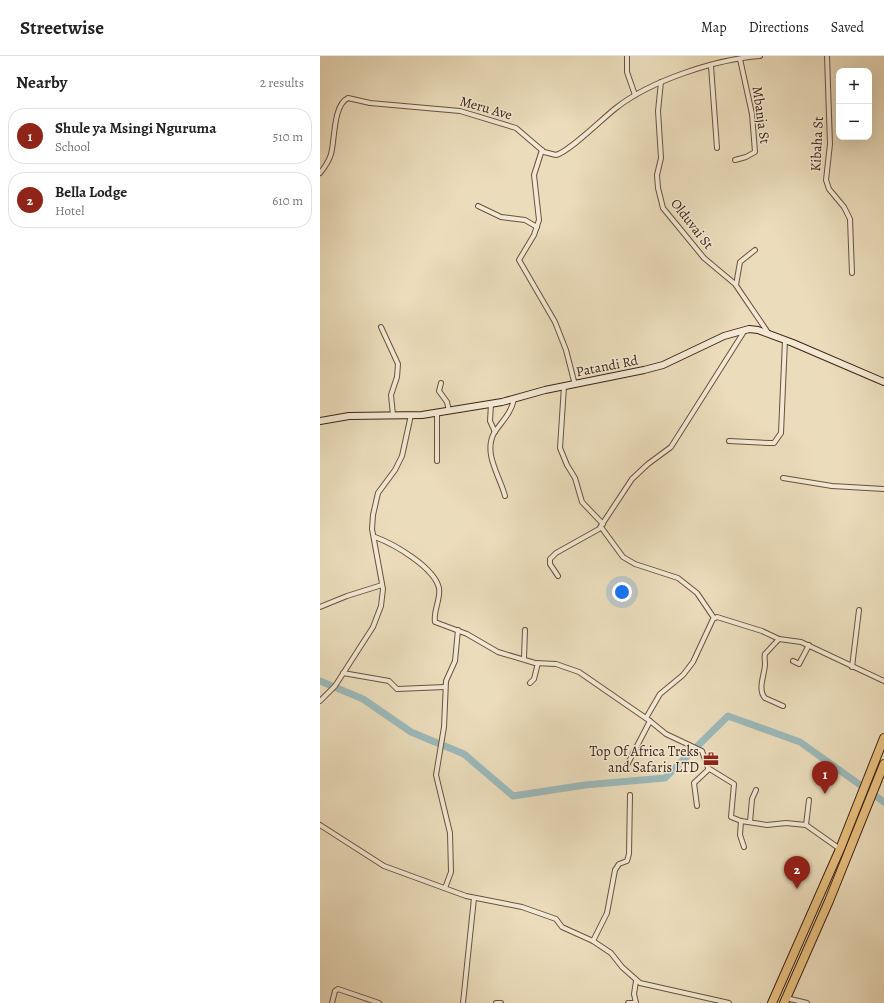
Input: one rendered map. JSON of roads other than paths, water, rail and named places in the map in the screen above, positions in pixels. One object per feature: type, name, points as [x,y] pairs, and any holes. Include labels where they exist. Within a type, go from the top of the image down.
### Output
[{"type":"highway","points":[[772,1003],[840,849],[884,738]]},
{"type":"highway","points":[[785,1000],[829,901],[884,764]]},
{"type":"street","points":[[627,56],[627,72],[634,95]]},
{"type":"street","name":"Meru Ave","points":[[320,173],[331,154],[337,119],[342,103],[348,98],[370,103],[460,111],[516,128],[542,150],[553,156],[560,154],[634,95],[662,82],[711,66],[760,56]]},
{"type":"street","name":"Kibaha St","points":[[827,56],[830,144],[826,180],[829,189],[844,207],[850,219],[852,273]]},
{"type":"street","name":"Mbanja St","points":[[735,160],[754,154],[755,152],[752,114],[740,59]]},
{"type":"street","points":[[711,66],[717,148]]},
{"type":"street","name":"Olduvai St","points":[[662,82],[658,111],[661,158],[657,175],[658,188],[663,208],[704,258],[736,286],[769,334]]},
{"type":"street","points":[[542,150],[534,175],[534,184],[540,216],[537,227],[519,260],[555,322],[566,350],[575,384]]},
{"type":"street","points":[[478,206],[501,217],[525,220],[537,227]]},
{"type":"street","points":[[736,286],[740,262],[755,250]]},
{"type":"street","points":[[380,327],[398,364],[396,381],[392,390],[393,415]]},
{"type":"street","points":[[558,576],[550,564],[550,559],[602,525],[632,479],[648,464],[671,447],[745,330]]},
{"type":"street","name":"Patandi Rd","points":[[320,420],[349,416],[437,413],[491,404],[564,386],[663,365],[724,336],[745,330],[758,330],[769,334],[884,382]]},
{"type":"street","points":[[729,441],[774,443],[781,433],[785,340]]},
{"type":"street","points":[[441,383],[439,391],[447,402],[448,411]]},
{"type":"street","points":[[564,386],[560,448],[567,465],[575,478],[582,502],[602,525],[623,557],[635,564],[678,578],[697,593],[714,618],[762,631],[779,639],[800,642],[884,681]]},
{"type":"street","points":[[505,496],[491,457],[493,437],[495,432],[510,413],[514,399]]},
{"type":"street","points":[[491,404],[490,421],[495,432]]},
{"type":"street","points":[[437,413],[437,461]]},
{"type":"street","points":[[320,701],[335,686],[377,618],[383,599],[372,522],[377,498],[402,456],[411,415]]},
{"type":"street","points":[[783,478],[843,487],[884,489]]},
{"type":"street","points":[[375,537],[394,545],[429,573],[439,589],[435,621],[458,630],[498,652],[538,663],[564,666],[588,677],[666,734],[700,749],[703,752],[709,769],[734,784],[730,815],[741,821],[767,825],[786,823],[806,825],[840,849]]},
{"type":"street","points":[[320,607],[347,596],[382,585]]},
{"type":"street","points":[[852,667],[859,610]]},
{"type":"street","points":[[625,769],[660,694],[683,675],[693,662],[714,618]]},
{"type":"street","points":[[445,888],[451,872],[450,833],[436,776],[444,728],[445,687],[447,675],[455,661],[458,630]]},
{"type":"street","points":[[524,658],[525,630]]},
{"type":"street","points":[[779,639],[765,654],[762,690],[765,698],[783,706]]},
{"type":"street","points":[[792,661],[799,664],[809,646]]},
{"type":"street","points":[[530,684],[534,679],[538,663]]},
{"type":"street","points":[[547,664],[554,668]]},
{"type":"street","points":[[343,673],[389,681],[397,690],[445,687]]},
{"type":"street","points":[[697,806],[694,783],[709,769]]},
{"type":"street","points":[[750,822],[752,799],[756,790]]},
{"type":"street","points":[[593,941],[607,913],[615,870],[619,864],[627,861],[630,795]]},
{"type":"street","points":[[806,825],[809,800]]},
{"type":"street","points":[[741,821],[740,835],[744,847]]},
{"type":"street","points":[[320,825],[384,866],[474,898],[528,909],[556,919],[562,927],[593,941],[614,955],[622,967],[636,981],[646,986],[729,1003]]},
{"type":"street","points":[[462,1003],[474,898]]},
{"type":"street","points":[[628,1003],[636,1003],[634,994],[636,981]]},
{"type":"street","points":[[332,1003],[335,991],[338,989],[379,1003]]},
{"type":"street","points":[[785,1000],[807,1003]]},
{"type":"street","points":[[496,1003],[501,1003]]},
{"type":"waterway","points":[[320,681],[363,699],[411,732],[464,754],[513,796],[585,785],[665,778],[728,716],[800,742],[884,802]]},
{"type":"place","name":"Top Of Africa Treks and Safaris LTD","points":[[711,759]]},
{"type":"place","name":"Shule ya Msingi Nguruma","points":[[825,794]]},
{"type":"place","name":"Bella Lodge","points":[[797,889]]}]
